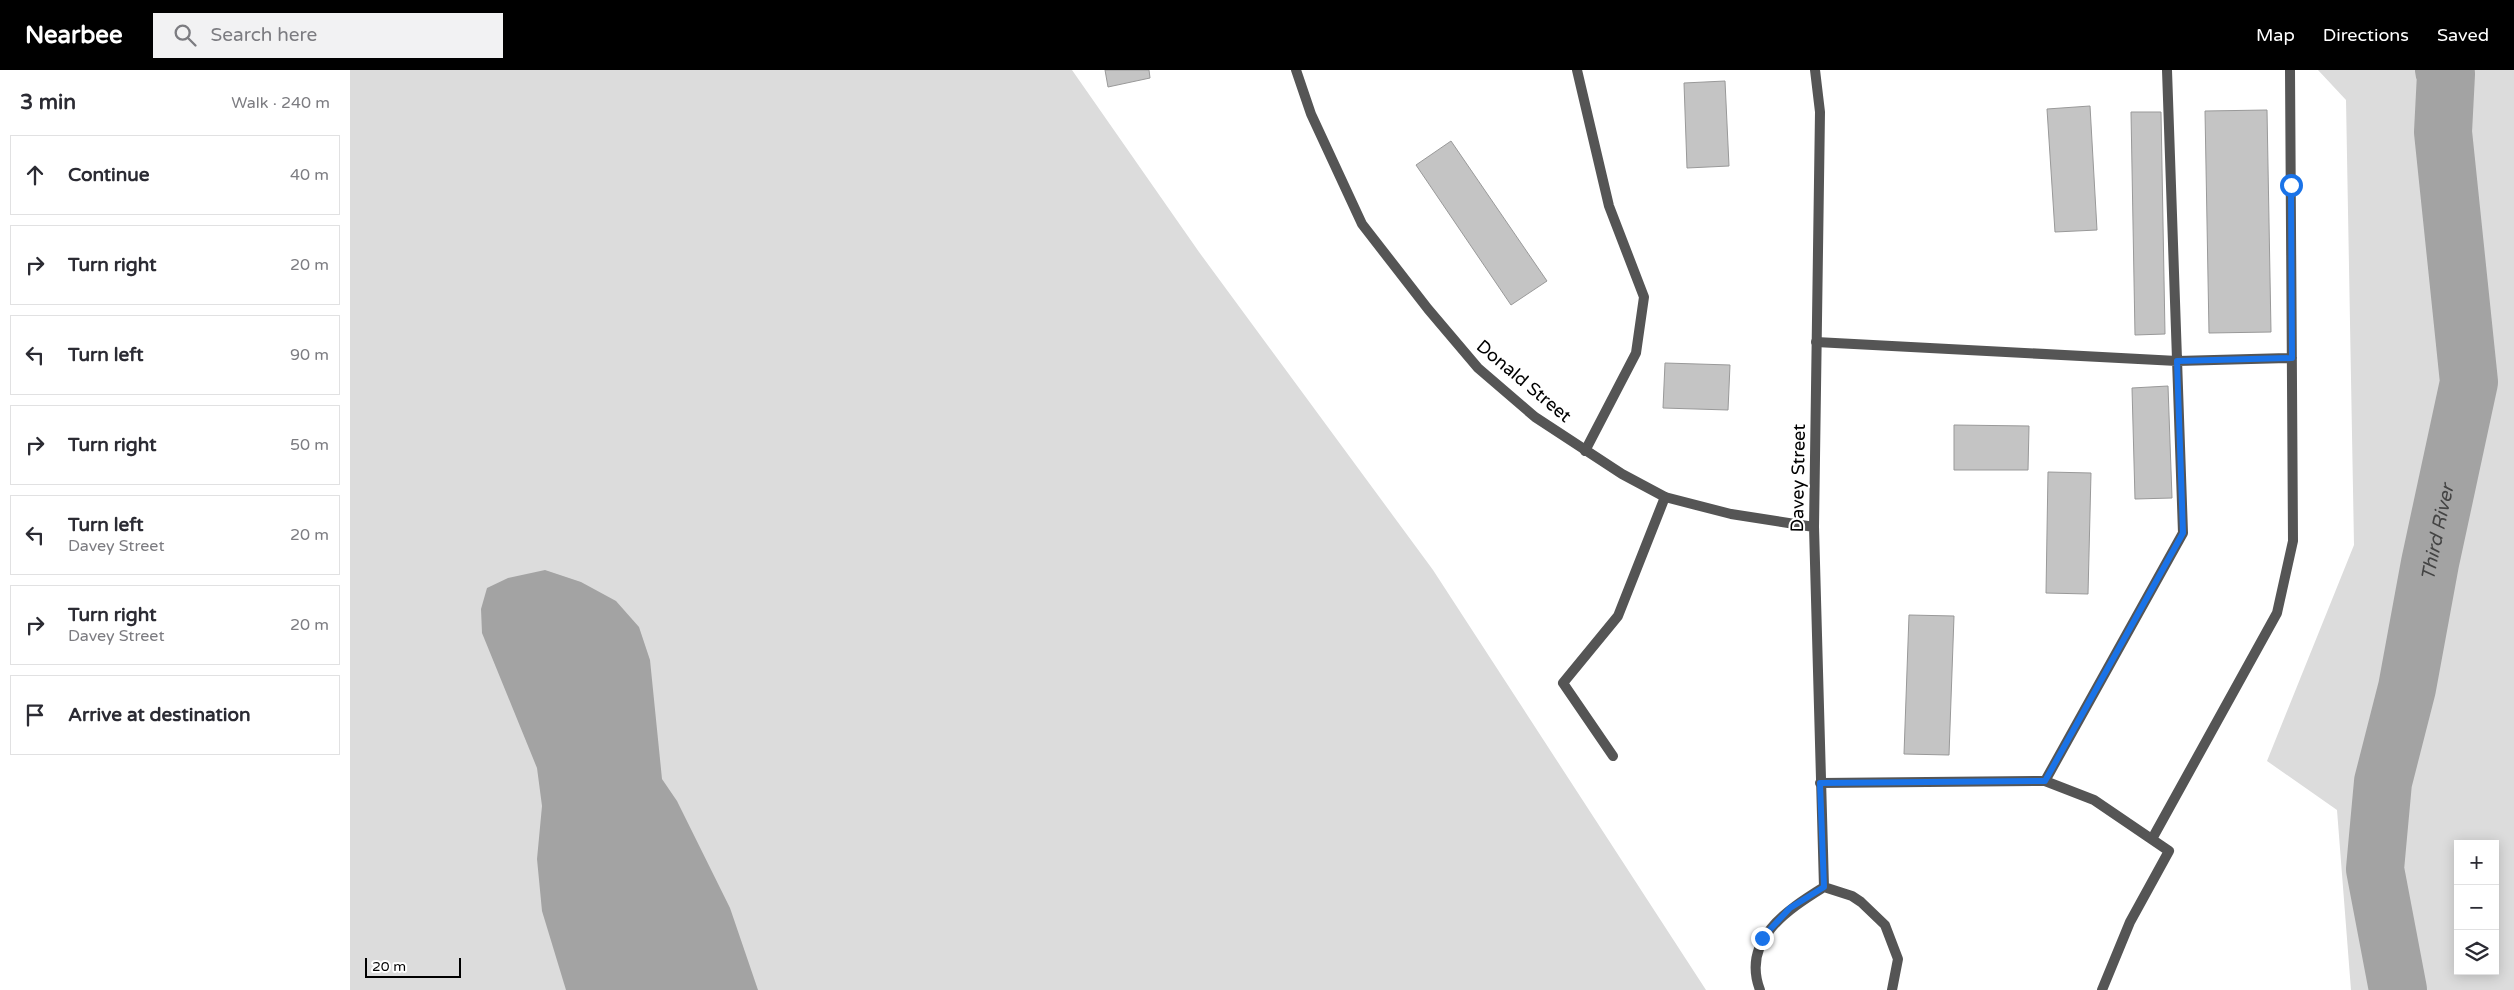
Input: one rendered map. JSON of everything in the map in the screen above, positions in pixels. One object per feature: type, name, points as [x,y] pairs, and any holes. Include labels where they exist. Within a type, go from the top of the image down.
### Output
[{"type":"street","name":"Donald Street","points":[[1296,70],[1311,114],[1362,224],[1428,309],[1478,368],[1535,417],[1586,451],[1665,497],[1731,514],[1814,527]]},
{"type":"street","points":[[1577,70],[1609,206],[1644,297],[1636,353],[1586,451]]},
{"type":"street","name":"Davey Street","points":[[1815,70],[1820,112],[1814,527],[1824,887]]},
{"type":"street","points":[[2045,781],[2183,533],[2167,70]]},
{"type":"street","points":[[2152,839],[2277,613],[2292,541],[2290,70]]},
{"type":"street","points":[[1816,342],[2177,361],[2292,358]]},
{"type":"street","points":[[1613,756],[1563,682],[1618,616],[1665,497]]},
{"type":"street","points":[[1820,783],[2045,781],[2094,800],[2152,839],[2168,851],[2130,922],[2102,990]]},
{"type":"street","points":[[1760,990],[1754,974],[1762,938],[1790,908],[1824,887],[1856,899],[1885,925],[1898,959],[1892,990]]},
{"type":"shaded area","points":[[350,70],[1072,70],[1199,252],[1433,570],[1706,990],[350,990]]},
{"type":"shaded area","points":[[2318,70],[2514,70],[2514,990],[2351,990],[2337,810],[2267,761],[2354,545],[2346,100]]},
{"type":"shaded area","points":[[545,570],[581,582],[616,601],[639,627],[650,660],[662,779],[677,801],[730,908],[758,990],[566,990],[542,911],[537,859],[542,806],[537,768],[482,633],[481,609],[487,588],[508,578]]},
{"type":"building","points":[[1105,70],[1149,70],[1150,78],[1108,87]]},
{"type":"building","points":[[1725,81],[1729,166],[1687,168],[1684,83]]},
{"type":"building","points":[[2090,106],[2097,230],[2055,232],[2047,109]]},
{"type":"building","points":[[2267,110],[2271,332],[2209,333],[2205,111]]},
{"type":"building","points":[[2131,112],[2161,112],[2165,334],[2135,335]]},
{"type":"building","points":[[1451,141],[1547,281],[1511,305],[1416,165]]},
{"type":"building","points":[[1665,363],[1730,365],[1728,410],[1663,408]]},
{"type":"building","points":[[2168,386],[2172,498],[2135,499],[2132,388]]},
{"type":"building","points":[[1954,425],[2029,426],[2028,470],[1954,470]]},
{"type":"building","points":[[2048,472],[2091,473],[2088,594],[2046,593]]},
{"type":"building","points":[[1909,615],[1954,616],[1949,755],[1904,754]]},
{"type":"waterway","name":"Third River","points":[[2398,990],[2375,869],[2383,782],[2407,688],[2430,563],[2469,382],[2443,132],[2446,74],[2444,70]]},
{"type":"route","points":[[1762,938],[1790,908],[1824,887],[1820,783],[2045,781],[2183,533],[2177,361],[2292,358],[2291,185]]}]
